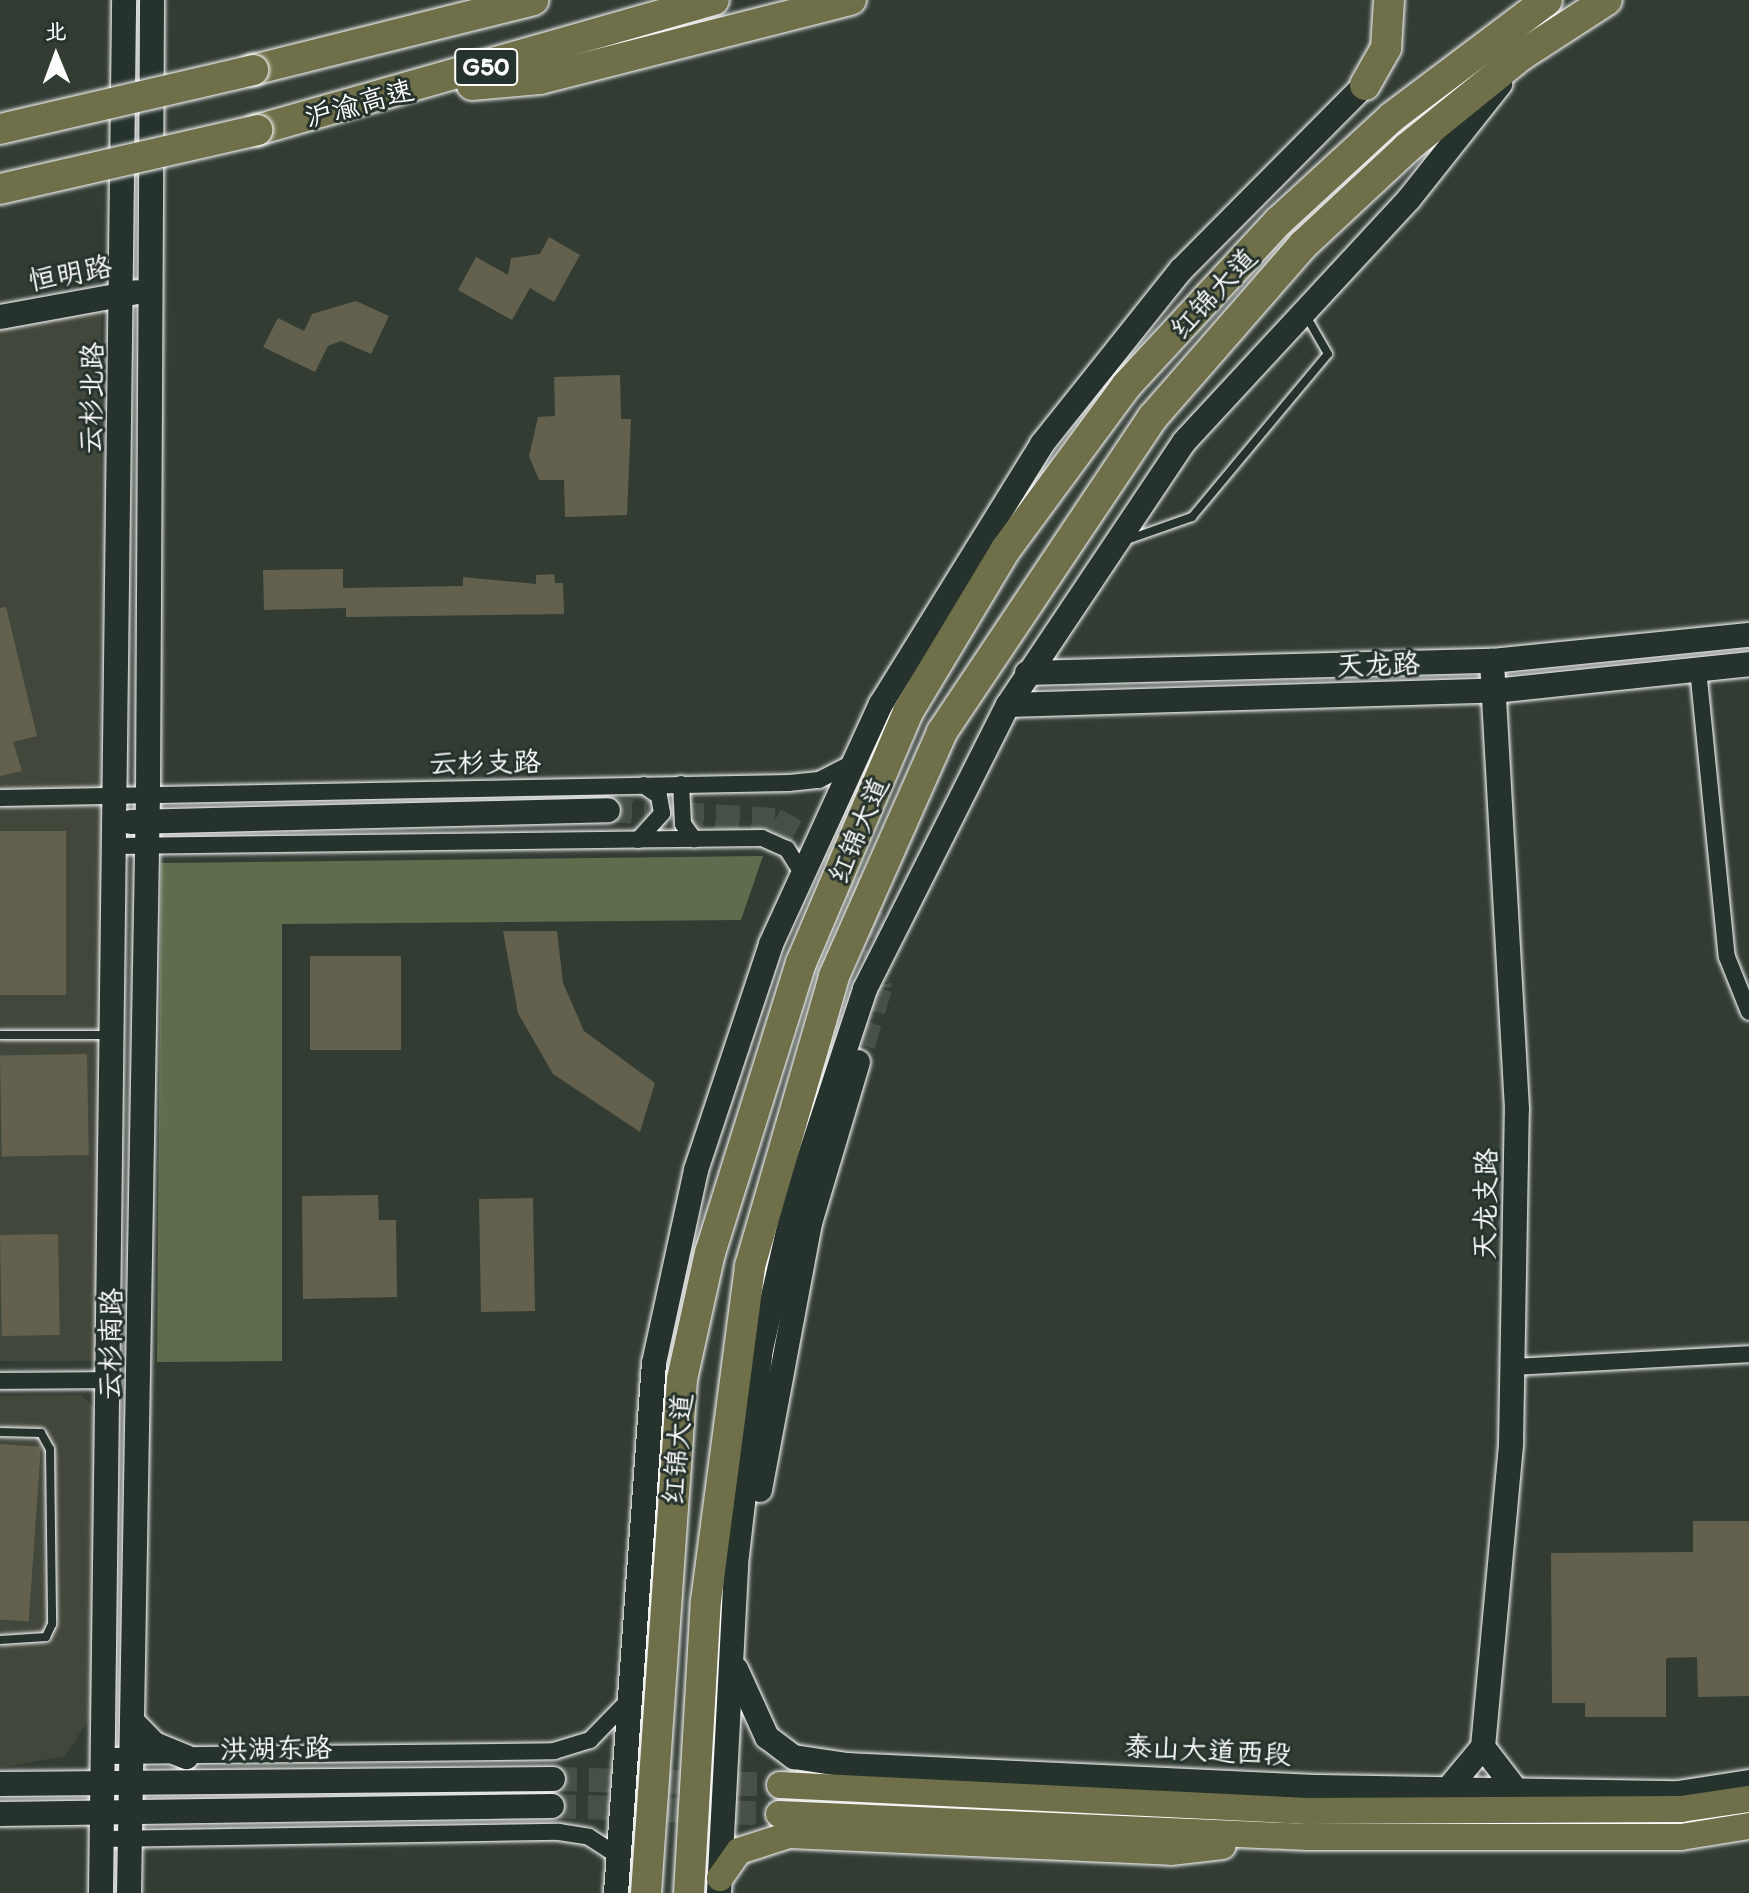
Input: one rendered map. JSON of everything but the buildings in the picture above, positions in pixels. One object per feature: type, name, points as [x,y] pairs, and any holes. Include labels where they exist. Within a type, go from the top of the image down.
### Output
[{"type":"highway","name":"沪渝高速","points":[[0,129],[533,0]]},
{"type":"highway","name":"沪渝高速","points":[[0,189],[257,130],[406,91],[714,0]]},
{"type":"highway","points":[[406,91],[540,79],[851,0]]},
{"type":"highway","points":[[1365,85],[1386,48],[1389,0]]},
{"type":"highway","name":"红锦大道","points":[[646,1893],[682,1379],[706,1267],[801,963],[908,712],[1006,549],[1126,386],[1279,221],[1370,138],[1547,0]]},
{"type":"highway","name":"红锦大道","points":[[689,1893],[706,1601],[750,1266],[834,976],[942,732],[1153,417],[1303,245],[1407,148],[1522,55],[1607,0]]},
{"type":"main road","name":"云杉北路","points":[[117,796],[124,0]]},
{"type":"main road","name":"云杉北路","points":[[148,796],[152,0]]},
{"type":"main road","name":"红锦大道","points":[[719,1885],[736,1564],[761,1349],[795,1201],[865,989],[1008,705],[1184,442],[1409,199],[1522,55]]},
{"type":"main road","name":"红锦大道","points":[[616,1893],[636,1532],[670,1270],[736,1049],[802,873],[850,764],[977,540],[1077,397],[1181,270],[1365,85]]},
{"type":"main road","name":"恒明路","points":[[0,317],[151,290]]},
{"type":"main road","name":"天龙路","points":[[1027,673],[1492,661],[1749,635]]},
{"type":"main road","name":"天龙支路","points":[[1483,1747],[1512,1367],[1517,1109],[1492,661]]},
{"type":"main road","name":"天龙路","points":[[1008,705],[1494,691],[1749,664]]},
{"type":"main road","name":"云杉南路","points":[[101,1893],[107,1768],[117,796]]},
{"type":"main road","name":"云杉南路","points":[[129,1893],[135,1724],[148,796]]},
{"type":"main road","points":[[117,834],[608,810]]},
{"type":"main road","points":[[736,1564],[758,1506],[810,1223],[859,1059]]},
{"type":"main road","name":"泰山大道西段","points":[[731,1650],[746,1703],[767,1737],[794,1757],[878,1767],[1448,1789],[1678,1793],[1749,1782]]},
{"type":"main road","points":[[135,1724],[154,1744],[186,1757]]},
{"type":"main road","points":[[1448,1789],[1483,1747],[1516,1790]]},
{"type":"main road","name":"洪湖东路","points":[[0,1784],[107,1768],[553,1779]]},
{"type":"main road","name":"泰山大道西段","points":[[780,1785],[1307,1811],[1681,1809],[1749,1799]]},
{"type":"main road","points":[[0,1814],[133,1809],[552,1806]]},
{"type":"main road","points":[[779,1814],[1308,1837],[1681,1837],[1749,1826]]},
{"type":"main road","points":[[719,1885],[739,1851],[789,1835],[1171,1852],[1308,1837]]},
{"type":"street","points":[[1698,669],[1723,929],[1749,1012]]},
{"type":"street","name":"云杉支路","points":[[0,798],[819,780],[850,764]]},
{"type":"street","points":[[681,784],[683,824],[694,839]]},
{"type":"street","points":[[638,840],[662,813],[659,796],[643,785]]},
{"type":"street","points":[[147,834],[638,840],[762,838],[787,849],[802,873]]},
{"type":"street","points":[[1512,1367],[1749,1354]]},
{"type":"street","points":[[0,1381],[111,1380]]},
{"type":"street","name":"洪湖东路","points":[[134,1768],[186,1757],[554,1751],[590,1740],[626,1703]]},
{"type":"street","points":[[104,1839],[559,1832],[589,1837],[618,1856]]},
{"type":"lane","points":[[1115,544],[1192,517],[1328,354],[1304,312]]},
{"type":"lane","points":[[0,1035],[115,1035]]},
{"type":"lane","points":[[0,1432],[41,1433],[50,1449],[52,1624],[46,1637],[0,1640]]},
{"type":"shaded area","points":[[0,310],[101,310],[101,1361],[0,1361]]},
{"type":"shaded area","points":[[82,1395],[99,1413],[95,1710],[65,1756],[0,1768],[0,1396]]},
{"type":"green space","points":[[763,856],[741,920],[282,924],[282,1361],[157,1362],[161,863]]},
{"type":"tunnel","points":[[608,810],[775,820],[832,851],[871,913],[880,988],[859,1059]]},
{"type":"tunnel","points":[[553,1779],[780,1785]]},
{"type":"tunnel","points":[[552,1806],[779,1814]]}]
